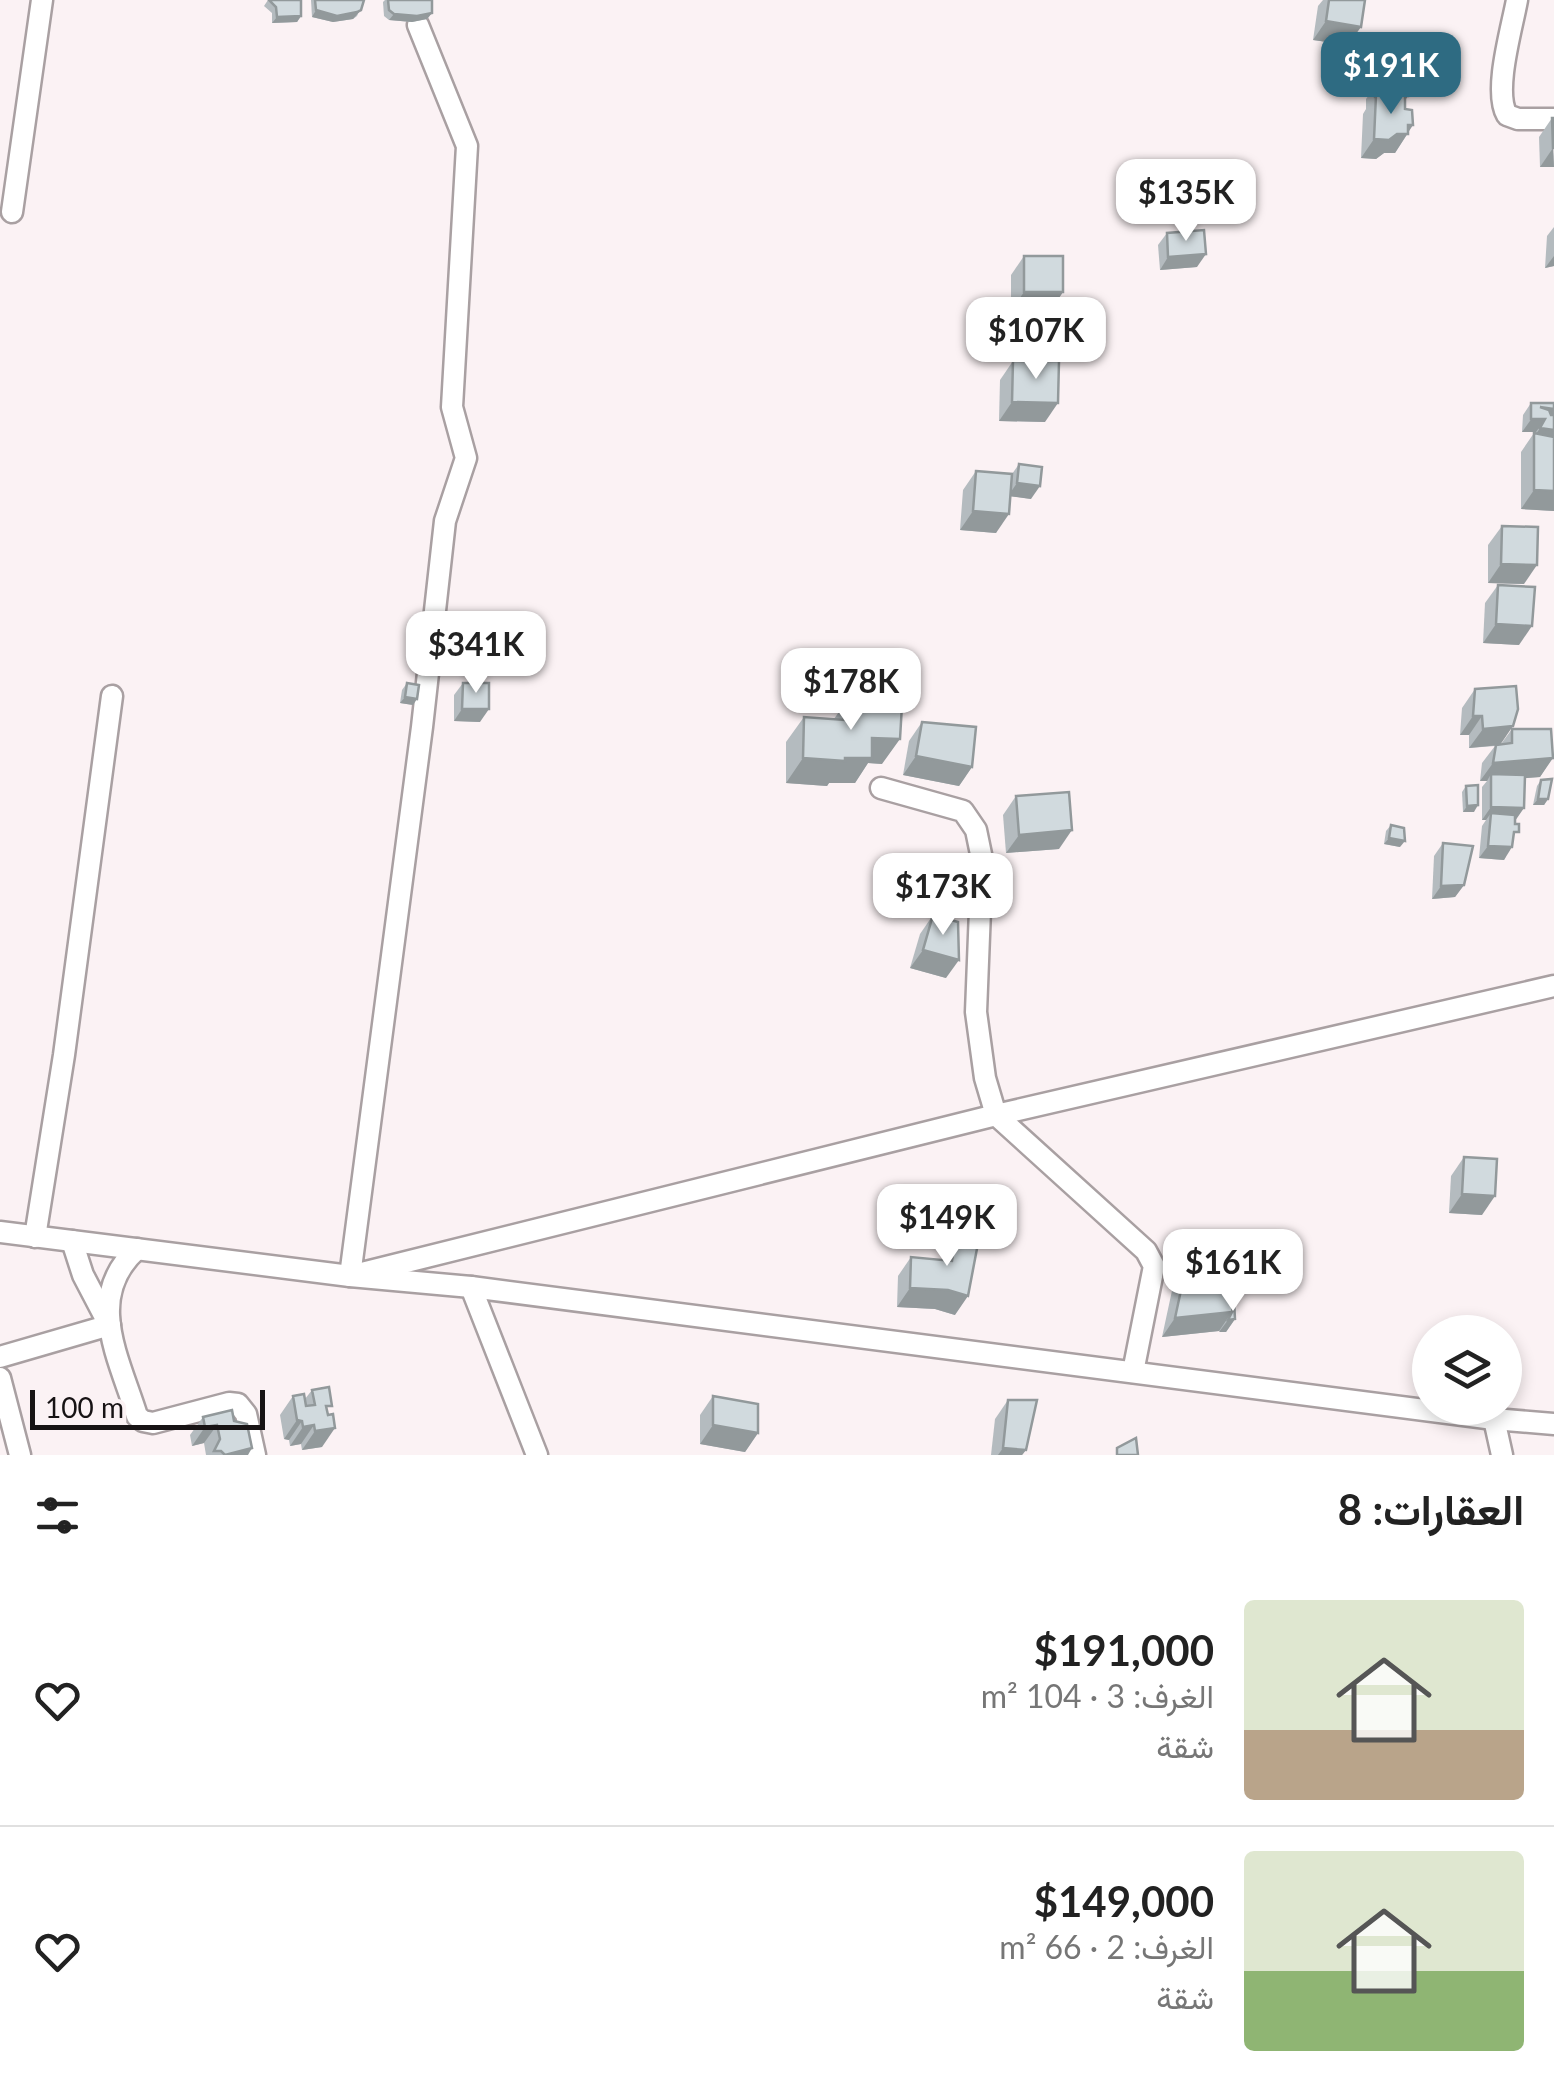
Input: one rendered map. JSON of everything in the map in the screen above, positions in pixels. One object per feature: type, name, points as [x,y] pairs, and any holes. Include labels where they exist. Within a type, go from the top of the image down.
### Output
[{"type":"street","points":[[12,212],[42,0]]},
{"type":"street","points":[[1517,0],[1502,106],[1507,115],[1518,119],[1554,119]]},
{"type":"street","points":[[350,1276],[445,521],[466,458],[452,408],[467,146],[418,24]]},
{"type":"street","points":[[36,1237],[112,696]]},
{"type":"street","points":[[881,788],[962,812],[976,830],[982,859],[976,1012],[996,1115],[1146,1251],[1154,1266],[1133,1372]]},
{"type":"street","points":[[350,1276],[996,1115],[1554,986]]},
{"type":"street","points":[[0,1232],[350,1276],[471,1287],[1412,1408]]},
{"type":"street","points":[[72,1241],[91,1292],[110,1325],[140,1419],[153,1423],[238,1404],[246,1414],[255,1455]]},
{"type":"street","points":[[110,1325],[109,1291],[115,1275],[138,1249]]},
{"type":"street","points":[[471,1287],[537,1455]]},
{"type":"street","points":[[0,1357],[110,1325]]},
{"type":"street","points":[[0,1378],[20,1455]]},
{"type":"street","points":[[1522,1421],[1554,1424]]},
{"type":"street","points":[[1495,1425],[1502,1455]]},
{"type":"building","points":[[269,0],[301,0],[301,16],[277,17],[276,7]]},
{"type":"building","points":[[315,0],[364,0],[361,10],[337,16],[316,10]]},
{"type":"building","points":[[388,0],[432,0],[432,13],[394,14],[389,10]]},
{"type":"building","points":[[1329,0],[1365,0],[1361,27],[1326,21]]},
{"type":"building","points":[[1392,56],[1413,58],[1411,84],[1397,86],[1397,90],[1408,90],[1408,96],[1375,97],[1375,87],[1383,87],[1384,61],[1392,61]]},
{"type":"building","points":[[1376,95],[1405,95],[1405,109],[1412,110],[1413,125],[1408,125],[1408,134],[1397,134],[1389,140],[1374,139]]},
{"type":"building","points":[[1204,230],[1206,254],[1168,257],[1167,233]]},
{"type":"building","points":[[1024,256],[1063,256],[1063,292],[1024,292]]},
{"type":"building","points":[[1013,361],[1059,361],[1058,403],[1012,402]]},
{"type":"building","points":[[1531,403],[1554,403],[1554,409],[1540,407],[1554,415],[1554,430],[1540,428],[1545,419],[1531,419]]},
{"type":"building","points":[[1534,433],[1554,437],[1554,491],[1534,490]]},
{"type":"building","points":[[1019,464],[1042,467],[1040,486],[1017,483]]},
{"type":"building","points":[[976,471],[1012,474],[1009,514],[973,511]]},
{"type":"building","points":[[1502,526],[1538,527],[1537,565],[1501,564]]},
{"type":"building","points":[[1498,585],[1535,587],[1532,626],[1496,624]]},
{"type":"building","points":[[407,683],[419,685],[417,699],[405,697]]},
{"type":"building","points":[[463,683],[489,683],[489,709],[462,709]]},
{"type":"building","points":[[1516,686],[1518,709],[1513,726],[1483,729],[1482,716],[1473,716],[1475,689]]},
{"type":"building","points":[[872,704],[902,705],[900,739],[872,738],[872,758],[803,758],[804,717],[844,720],[843,706],[870,709]]},
{"type":"building","points":[[922,722],[976,727],[972,767],[916,756]]},
{"type":"building","points":[[1512,729],[1551,729],[1553,758],[1493,763],[1496,745],[1512,743]]},
{"type":"building","points":[[1491,774],[1525,775],[1524,808],[1491,807]]},
{"type":"building","points":[[1552,779],[1548,799],[1538,799],[1541,780]]},
{"type":"building","points":[[1478,785],[1478,805],[1467,806],[1466,786]]},
{"type":"building","points":[[1069,792],[1072,830],[1019,835],[1016,796]]},
{"type":"building","points":[[1491,813],[1515,815],[1519,832],[1514,832],[1512,847],[1488,846]]},
{"type":"building","points":[[1391,825],[1404,828],[1405,841],[1389,838]]},
{"type":"building","points":[[1443,843],[1473,846],[1464,885],[1441,886]]},
{"type":"building","points":[[933,915],[958,922],[959,960],[923,950]]},
{"type":"building","points":[[1464,1157],[1497,1159],[1495,1196],[1462,1194]]},
{"type":"building","points":[[956,1234],[969,1240],[979,1238],[968,1296],[948,1290],[910,1288],[911,1257],[952,1261]]},
{"type":"building","points":[[1186,1267],[1238,1271],[1232,1312],[1175,1318]]},
{"type":"building","points":[[329,1387],[332,1406],[326,1406],[328,1415],[333,1414],[335,1428],[315,1431],[314,1425],[303,1427],[302,1421],[297,1420],[293,1396],[304,1394],[306,1406],[315,1405],[312,1390]]},
{"type":"building","points":[[713,1396],[758,1404],[758,1433],[713,1425]]},
{"type":"building","points":[[1008,1400],[1037,1400],[1026,1450],[1003,1448]]},
{"type":"building","points":[[232,1410],[234,1421],[247,1424],[252,1448],[225,1455],[214,1451],[220,1439],[217,1425],[205,1427],[203,1417]]},
{"type":"building","points":[[1136,1438],[1138,1455],[1117,1455],[1117,1448]]}]
